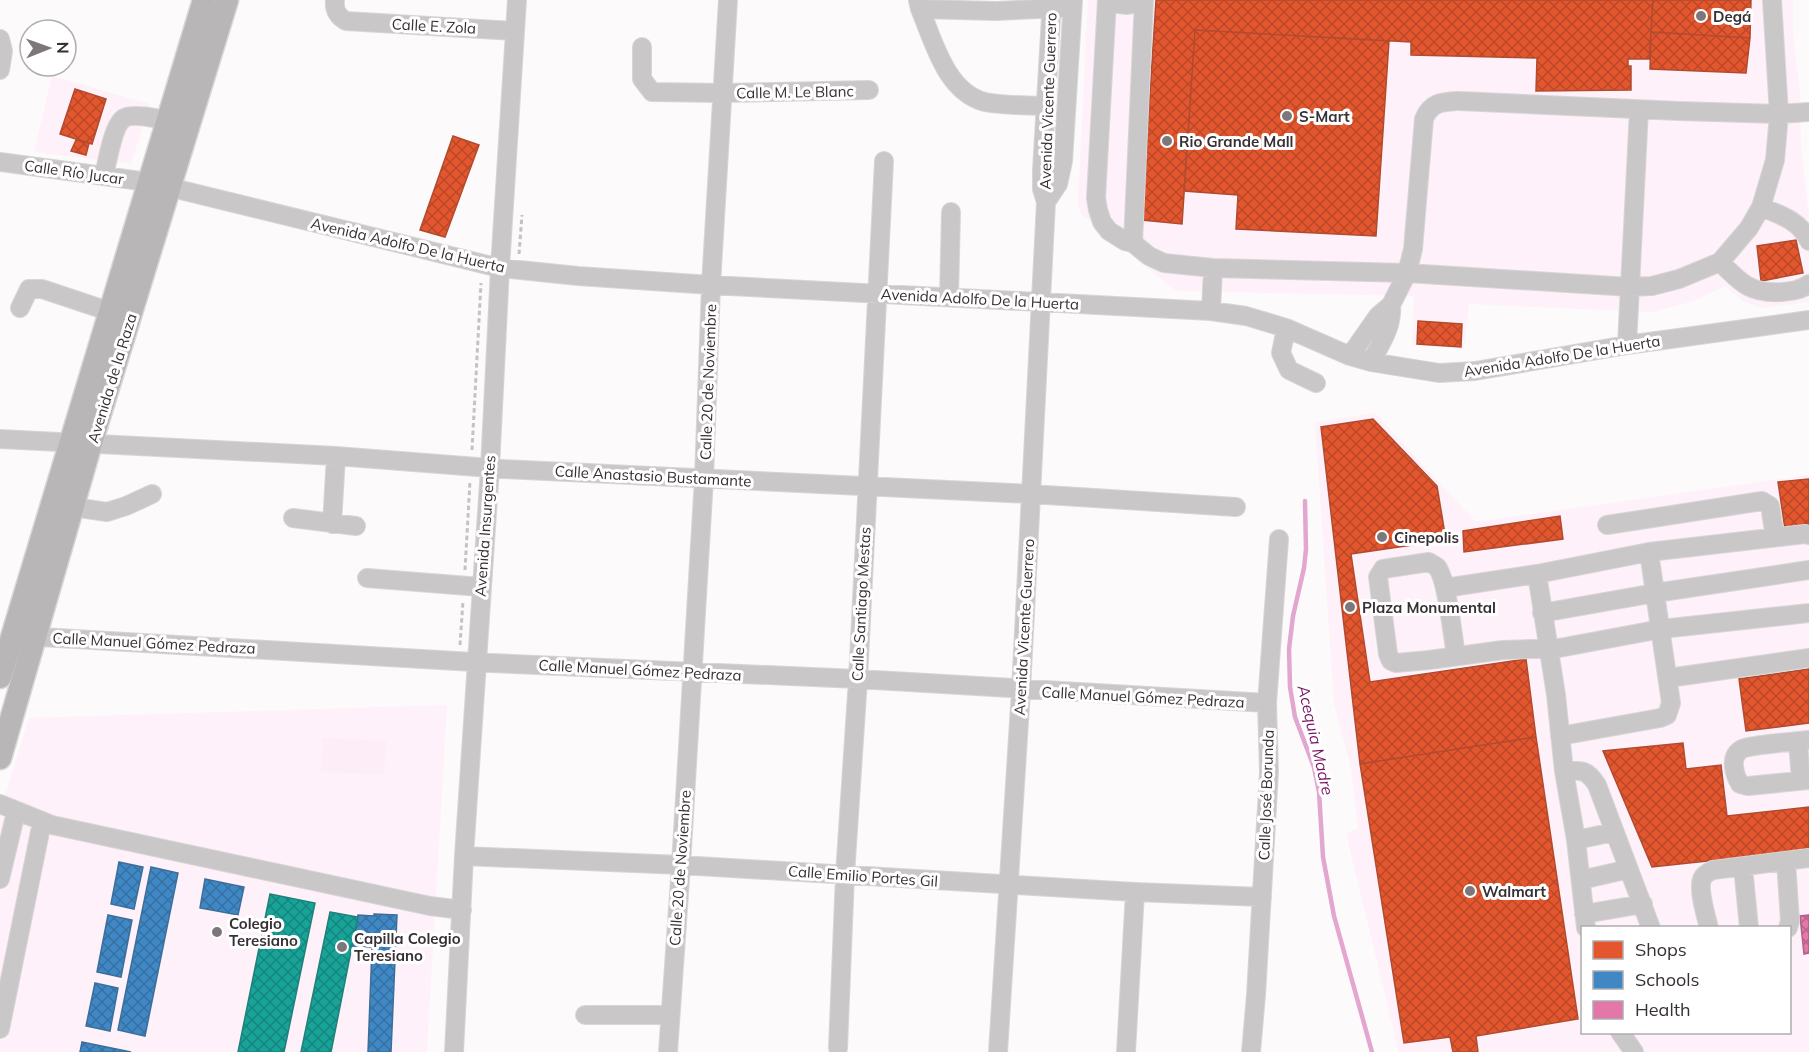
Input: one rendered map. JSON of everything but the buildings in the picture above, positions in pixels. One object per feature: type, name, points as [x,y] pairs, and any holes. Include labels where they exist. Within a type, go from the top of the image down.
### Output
[{"type":"main road","name":"Avenida de la Raza","points":[[2,745],[15,637],[72,507],[81,443],[111,312],[166,121],[204,0]]},
{"type":"main road","name":"Avenida de la Raza","points":[[0,676],[171,188],[227,0]]},
{"type":"street","name":"Calle E. Zola","points":[[335,0],[336,12],[340,18],[354,22],[515,31]]},
{"type":"street","name":"Avenida Insurgentes","points":[[454,1052],[464,856],[467,661],[472,586],[490,468],[517,0]]},
{"type":"street","name":"Calle 20 de Noviembre","points":[[668,1052],[704,478],[711,285],[728,0]]},
{"type":"street","points":[[1142,0],[1133,5],[1117,4],[1108,0],[1096,198],[1102,222],[1109,231],[1133,243],[1149,256],[1164,262],[1213,268],[1407,273],[1630,287],[1652,286],[1679,279],[1720,262],[1749,228],[1761,207],[1774,160],[1779,114],[1772,0]]},
{"type":"street","points":[[1133,243],[1142,0]]},
{"type":"street","name":"Avenida Vicente Guerrero","points":[[998,1052],[1021,690],[1041,302],[1046,202],[1042,179],[1052,4]]},
{"type":"street","points":[[1046,106],[1000,105],[982,101],[967,94],[955,83],[940,57],[919,5],[996,11],[1019,5],[1072,4]]},
{"type":"street","name":"Avenida Vicente Guerrero","points":[[1046,202],[1058,184],[1063,161],[1072,4]]},
{"type":"street","points":[[0,70],[2,45]]},
{"type":"street","name":"Calle M. Le Blanc","points":[[642,47],[642,79],[652,92],[868,90]]},
{"type":"street","points":[[1350,356],[1378,316],[1391,304],[1407,273],[1413,249],[1424,119],[1428,110],[1435,105],[1459,101],[1639,110],[1779,114],[1809,112]]},
{"type":"street","points":[[1627,345],[1639,110]]},
{"type":"street","points":[[104,176],[117,126],[123,119],[129,116],[152,117],[166,121]]},
{"type":"street","name":"Calle Santiago Mestas","points":[[838,1048],[845,875],[858,680],[885,160]]},
{"type":"street","name":"Calle Río Jucar","points":[[0,162],[148,183]]},
{"type":"street","name":"Avenida Adolfo De la Huerta","points":[[148,183],[500,268],[711,285],[1211,311],[1246,316],[1286,328],[1350,356],[1371,362],[1439,373],[1501,368],[1627,345],[1809,320]]},
{"type":"street","points":[[1761,207],[1796,223],[1805,232],[1809,241]]},
{"type":"street","points":[[949,297],[951,212]]},
{"type":"street","points":[[1720,262],[1738,281],[1758,291],[1796,291],[1809,284]]},
{"type":"street","points":[[1211,311],[1213,268]]},
{"type":"street","points":[[20,308],[29,289],[42,289],[111,312]]},
{"type":"street","points":[[1371,362],[1390,324],[1391,304]]},
{"type":"street","points":[[1286,328],[1281,353],[1288,370],[1316,383]]},
{"type":"street","name":"Calle Anastasio Bustamante","points":[[0,439],[336,456],[490,468],[1031,494],[1236,507]]},
{"type":"street","points":[[332,524],[336,456]]},
{"type":"street","points":[[72,507],[107,512],[152,494]]},
{"type":"street","points":[[1607,525],[1762,501],[1770,506],[1775,537]]},
{"type":"street","points":[[293,518],[356,526]]},
{"type":"street","points":[[1444,588],[1537,574],[1649,552],[1809,535]]},
{"type":"street","name":"Calle José Borunda","points":[[1251,1052],[1269,772],[1268,703],[1279,539]]},
{"type":"street","points":[[1560,736],[1667,715],[1671,703],[1649,552]]},
{"type":"street","points":[[1456,656],[1444,588],[1439,570],[1435,565],[1429,562],[1383,569],[1378,577],[1388,654],[1390,661],[1396,663],[1456,656],[1503,650],[1559,648],[1661,629],[1809,613]]},
{"type":"street","points":[[1542,613],[1809,570]]},
{"type":"street","points":[[1537,574],[1564,771],[1576,840],[1585,921],[1643,904]]},
{"type":"street","points":[[367,578],[472,586]]},
{"type":"street","name":"Calle Manuel Gómez Pedraza","points":[[15,637],[1268,703]]},
{"type":"street","points":[[1668,678],[1809,658]]},
{"type":"street","points":[[1803,741],[1805,780],[1748,786],[1740,784],[1733,765],[1741,750],[1803,741]]},
{"type":"street","points":[[1564,771],[1580,771],[1590,775],[1597,784],[1651,926]]},
{"type":"street","points":[[0,879],[8,808],[42,822],[430,906],[462,910]]},
{"type":"street","points":[[0,1029],[42,822]]},
{"type":"street","points":[[1576,840],[1614,832]]},
{"type":"street","name":"Calle Emilio Portes Gil","points":[[464,856],[681,865],[1135,892],[1262,897]]},
{"type":"street","points":[[1709,926],[1702,885],[1704,875],[1713,870],[1809,858]]},
{"type":"street","points":[[1786,861],[1790,921],[1788,926]]},
{"type":"street","points":[[1743,867],[1749,926]]},
{"type":"street","points":[[1581,880],[1629,868]]},
{"type":"street","points":[[1126,1052],[1135,892]]},
{"type":"street","points":[[585,1015],[670,1015]]},
{"type":"street","points":[[1621,1034],[1634,1052]]},
{"type":"path","points":[[467,661],[472,586],[471,466],[482,264]]},
{"type":"shaded area","points":[[1088,0],[1793,0],[1793,34],[1800,93],[1801,148],[1809,216],[1809,302],[1761,308],[1743,301],[1725,286],[1694,301],[1652,312],[1469,304],[1464,349],[1412,345],[1414,296],[1176,291],[1081,214],[1078,202]]},
{"type":"shaded area","points":[[52,78],[59,78],[150,104],[131,164],[34,152]]},
{"type":"shaded area","points":[[1375,413],[1476,522],[1809,475],[1809,1052],[1399,1052],[1346,834],[1358,828],[1351,768],[1334,704],[1315,422]]},
{"type":"shaded area","name":"Colegio Teresiano","points":[[447,705],[427,1052],[0,1052],[0,812],[29,718]]},
{"type":"shaded area","points":[[323,738],[386,741],[384,774],[321,772]]},
{"type":"waterway","name":"Acequia Madre","points":[[1305,501],[1306,549],[1289,649],[1290,687],[1295,717],[1314,767],[1319,792],[1323,857],[1334,916],[1372,1052]]},
{"type":"place","name":"Degá","points":[[1701,16]]},
{"type":"place","name":"S-Mart","points":[[1287,116]]},
{"type":"place","name":"Rio Grande Mall","points":[[1167,141]]},
{"type":"place","name":"Cinepolis","points":[[1382,537]]},
{"type":"place","name":"Plaza Monumental","points":[[1350,607]]},
{"type":"place","name":"Walmart","points":[[1470,891]]},
{"type":"place","name":"Colegio Teresiano","points":[[217,932]]},
{"type":"place","name":"Capilla Colegio Teresiano","points":[[342,947]]}]
